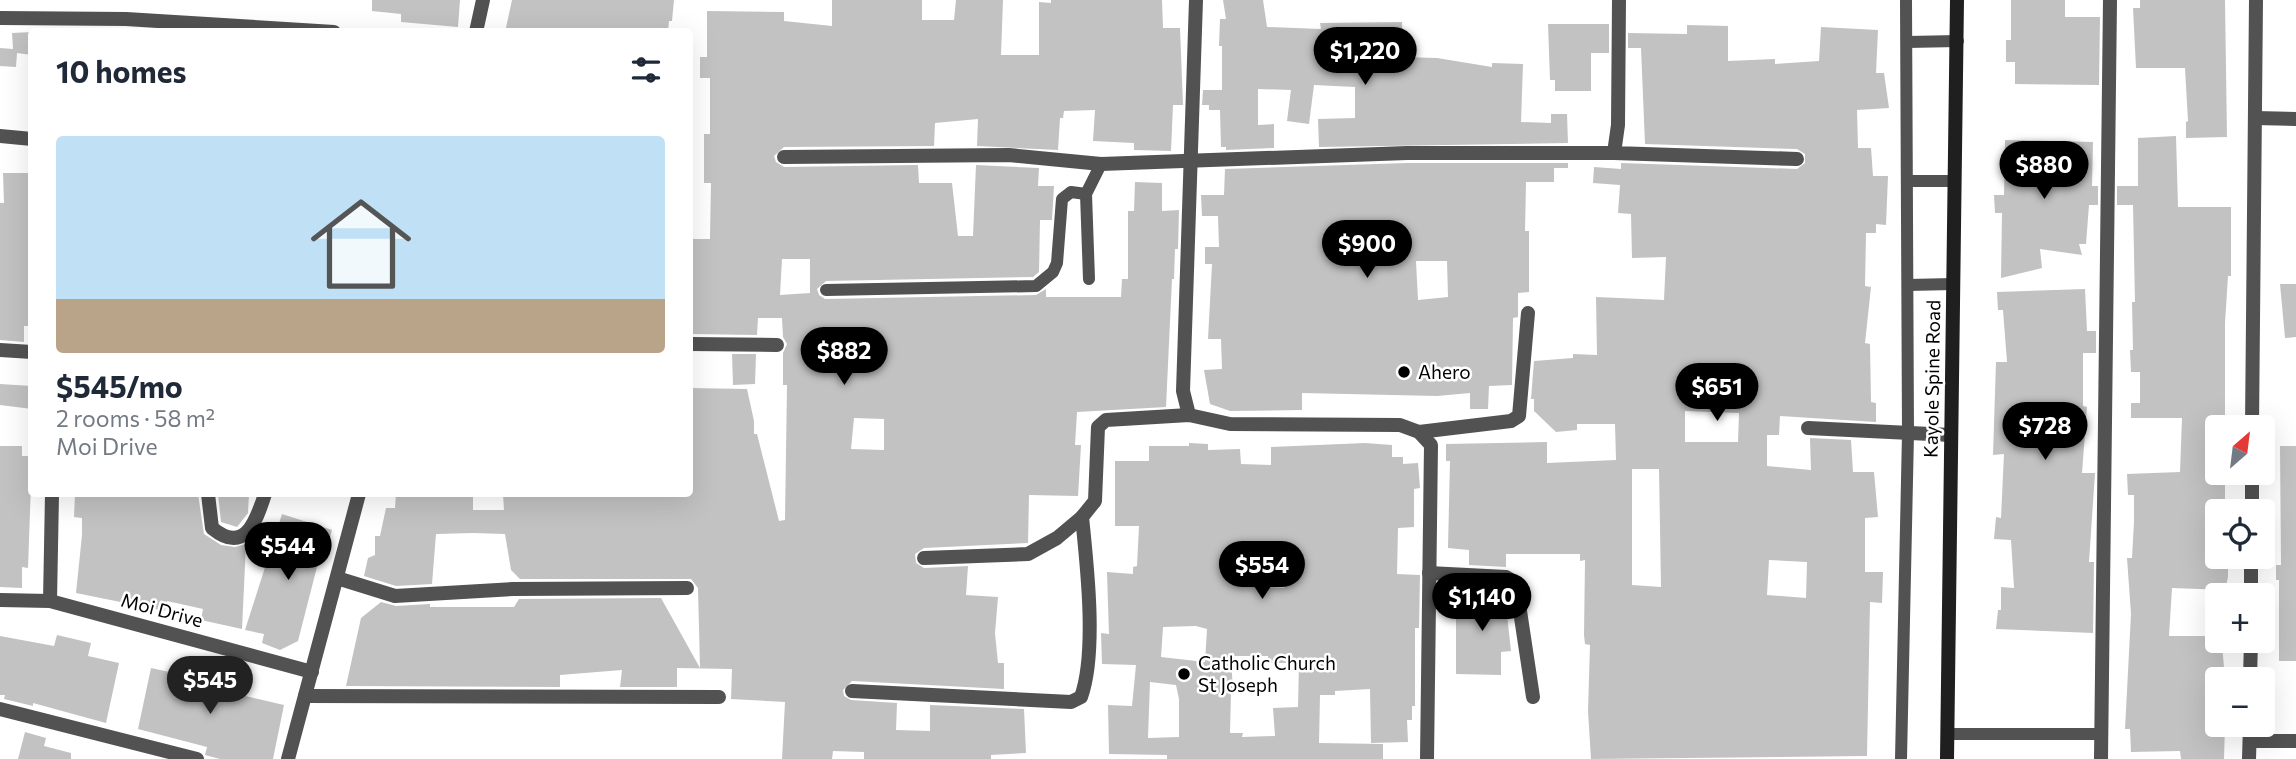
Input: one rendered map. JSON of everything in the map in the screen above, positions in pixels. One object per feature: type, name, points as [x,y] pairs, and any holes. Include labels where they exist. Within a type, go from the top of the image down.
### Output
[{"type":"main road","name":"Kayole Spine Road","points":[[1947,759],[1957,0]]},
{"type":"street","points":[[477,28],[483,0]]},
{"type":"street","points":[[1189,415],[1183,391],[1196,0]]},
{"type":"street","points":[[1614,153],[1618,125],[1619,0]]},
{"type":"street","points":[[2101,759],[2110,0]]},
{"type":"street","points":[[2252,415],[2256,0]]},
{"type":"street","points":[[0,18],[126,19],[270,28]]},
{"type":"street","points":[[2255,118],[2296,119]]},
{"type":"street","points":[[0,136],[28,139]]},
{"type":"street","points":[[784,157],[1009,155],[1101,164],[1407,153],[1614,153],[1797,159]]},
{"type":"street","points":[[1419,432],[1511,421],[1519,416],[1528,313]]},
{"type":"street","points":[[693,344],[778,345]]},
{"type":"street","points":[[0,350],[28,352]]},
{"type":"street","points":[[924,558],[1028,554],[1057,538],[1082,517],[1095,501],[1098,427],[1101,422],[1189,415],[1230,424],[1400,425],[1419,432],[1432,445],[1427,759]]},
{"type":"street","points":[[1808,428],[1951,435]]},
{"type":"street","points":[[50,601],[52,497]]},
{"type":"street","points":[[208,497],[212,528],[235,537],[246,534],[256,524],[264,497]]},
{"type":"street","points":[[288,759],[358,497]]},
{"type":"street","points":[[852,691],[1071,702],[1081,697],[1088,677],[1086,558],[1082,517]]},
{"type":"street","points":[[1429,573],[1506,577],[1513,581],[1517,591],[1533,696]]},
{"type":"street","points":[[337,578],[395,596],[513,589],[687,588]]},
{"type":"street","name":"Moi Drive","points":[[0,600],[50,601],[312,672]]},
{"type":"street","points":[[305,696],[719,697]]},
{"type":"street","points":[[0,709],[197,759]]},
{"type":"street","points":[[2249,759],[2250,737]]},
{"type":"street","points":[[2250,741],[2296,741]]},
{"type":"lane","points":[[1901,759],[1908,434],[1906,0]]},
{"type":"lane","points":[[1906,42],[1958,41]]},
{"type":"lane","points":[[1089,279],[1086,194],[1088,184],[1101,164]]},
{"type":"lane","points":[[1907,181],[1955,181]]},
{"type":"lane","points":[[826,290],[1036,286],[1053,272],[1057,263],[1062,199],[1071,192],[1086,194]]},
{"type":"lane","points":[[1908,285],[1953,284]]},
{"type":"lane","points":[[1947,734],[2101,734]]},
{"type":"building","points":[[372,0],[460,0],[458,27],[401,22],[401,14],[372,11]]},
{"type":"building","points":[[512,0],[674,0],[672,21],[669,21],[668,28],[506,28]]},
{"type":"building","points":[[832,0],[922,0],[922,20],[954,20],[956,0],[1003,0],[1001,55],[1039,55],[1039,2],[1051,3],[1051,0],[1162,0],[1163,28],[1180,28],[1183,105],[1173,105],[1171,151],[1134,150],[1134,143],[1093,141],[1095,110],[1064,111],[1063,118],[1060,118],[1058,150],[977,146],[978,119],[935,123],[934,146],[784,147],[774,156],[776,162],[784,167],[918,165],[919,183],[952,183],[958,236],[973,236],[976,165],[1039,168],[1038,186],[1054,186],[1052,220],[1040,220],[1039,272],[1033,277],[826,281],[817,289],[819,295],[825,299],[1036,295],[1046,289],[1046,297],[1121,297],[1122,279],[1128,279],[1128,211],[1134,211],[1135,182],[1162,183],[1162,211],[1179,210],[1178,249],[1175,249],[1172,279],[1166,407],[1077,412],[1075,445],[1081,445],[1078,496],[1029,495],[1028,543],[924,548],[915,554],[916,563],[924,568],[968,566],[966,595],[998,597],[995,633],[998,663],[1004,663],[1004,689],[852,681],[843,690],[844,696],[851,700],[897,703],[896,730],[930,731],[930,705],[1024,709],[1026,753],[991,755],[991,759],[864,759],[864,752],[833,751],[832,759],[782,759],[785,702],[731,699],[732,669],[677,668],[677,687],[620,687],[622,670],[560,675],[560,687],[346,686],[361,618],[381,602],[396,606],[430,604],[430,607],[514,607],[519,599],[661,598],[700,668],[698,588],[691,579],[520,579],[511,570],[505,534],[473,533],[436,534],[432,584],[396,586],[364,576],[368,558],[375,555],[375,536],[380,536],[386,508],[395,508],[396,497],[473,497],[473,510],[504,510],[503,497],[693,497],[693,388],[747,389],[754,434],[757,434],[779,521],[785,520],[787,385],[783,385],[783,353],[787,344],[783,337],[782,318],[758,318],[757,335],[693,334],[693,239],[710,239],[711,183],[704,183],[704,134],[710,134],[710,78],[700,78],[700,57],[707,57],[707,11],[784,12],[784,21],[832,26]],"holes":[[[782,259],[810,259],[810,293],[780,295]],[[854,418],[884,419],[884,450],[851,449]]]},
{"type":"building","points":[[1223,0],[1263,0],[1267,27],[1321,29],[1320,23],[1402,22],[1403,57],[1437,58],[1492,67],[1492,63],[1523,64],[1521,122],[1551,123],[1551,114],[1567,114],[1568,143],[1319,147],[1318,119],[1355,118],[1355,87],[1314,85],[1309,124],[1287,121],[1291,90],[1258,89],[1258,125],[1274,124],[1274,148],[1226,150],[1226,147],[1221,147],[1220,110],[1209,110],[1209,105],[1202,105],[1203,90],[1222,90],[1222,46],[1219,46],[1220,19],[1226,19]]},
{"type":"building","points":[[2011,0],[2065,0],[2065,17],[2100,17],[2099,85],[2015,84],[2015,62],[2006,62],[2006,40],[2011,40]]},
{"type":"building","points":[[2140,0],[2225,0],[2227,137],[2186,138],[2188,121],[2185,68],[2136,68],[2133,8],[2140,8]]},
{"type":"building","points":[[1548,24],[1609,24],[1609,53],[1591,53],[1591,91],[1555,91],[1555,80],[1550,80]]},
{"type":"building","points":[[1687,25],[1728,26],[1728,61],[1775,59],[1775,64],[1819,61],[1821,27],[1878,30],[1876,73],[1884,73],[1889,108],[1857,110],[1858,148],[1871,148],[1873,176],[1888,176],[1886,225],[1876,224],[1876,233],[1866,233],[1865,286],[1871,287],[1865,343],[1870,344],[1871,402],[1876,403],[1876,422],[1780,416],[1779,435],[1767,435],[1767,466],[1811,470],[1810,438],[1851,440],[1853,472],[1874,472],[1878,517],[1865,518],[1865,572],[1883,572],[1882,603],[1870,602],[1867,756],[1591,759],[1588,711],[1590,645],[1585,644],[1584,635],[1585,560],[1580,561],[1580,554],[1506,554],[1506,567],[1469,565],[1469,550],[1448,548],[1450,461],[1446,461],[1446,444],[1547,442],[1547,463],[1616,460],[1615,424],[1577,424],[1577,430],[1556,432],[1534,411],[1534,399],[1531,399],[1534,361],[1573,358],[1573,354],[1597,355],[1596,297],[1664,300],[1666,257],[1632,258],[1631,214],[1618,213],[1620,185],[1593,183],[1594,167],[1621,169],[1621,163],[1797,169],[1805,163],[1805,154],[1797,149],[1645,144],[1641,48],[1628,48],[1628,33],[1687,34]],"holes":[[[1685,411],[1739,413],[1738,442],[1685,442]],[[1632,469],[1659,469],[1661,587],[1632,585]],[[1769,560],[1807,562],[1806,598],[1767,595]]]},
{"type":"building","points":[[28,32],[28,54],[17,53],[16,67],[0,66],[0,48],[13,49],[12,33]]},
{"type":"building","points":[[2176,136],[2178,207],[2231,207],[2231,276],[2228,276],[2225,323],[2225,415],[2205,415],[2205,485],[2225,485],[2225,499],[2205,499],[2205,569],[2228,569],[2228,577],[2227,583],[2205,583],[2205,589],[2172,588],[2169,636],[2205,636],[2205,653],[2223,653],[2224,667],[2205,667],[2205,737],[2225,737],[2224,759],[2181,759],[2180,751],[2131,752],[2130,729],[2125,729],[2131,614],[2127,558],[2132,558],[2134,522],[2134,495],[2128,495],[2127,474],[2180,472],[2182,418],[2131,418],[2131,403],[2140,403],[2140,372],[2131,372],[2130,350],[2133,350],[2132,302],[2135,302],[2133,205],[2117,205],[2117,186],[2138,186],[2138,138]]},
{"type":"building","points":[[2005,140],[2093,142],[2092,186],[2098,186],[2098,205],[2089,205],[2086,244],[2079,244],[2082,255],[2040,249],[2042,268],[2001,278],[2002,213],[1995,213],[1994,195],[2004,195]]},
{"type":"building","points":[[1407,163],[1568,163],[1568,168],[1554,168],[1554,182],[1526,182],[1525,231],[1529,231],[1529,292],[1518,293],[1518,317],[1513,318],[1512,385],[1489,386],[1488,409],[1470,409],[1470,393],[1437,396],[1302,393],[1302,410],[1230,411],[1210,404],[1204,370],[1222,369],[1221,339],[1208,339],[1212,264],[1205,264],[1205,247],[1219,247],[1218,216],[1202,216],[1201,195],[1224,195],[1225,169]],"holes":[[[1416,261],[1447,261],[1448,297],[1418,300]]]},
{"type":"building","points":[[3,173],[28,173],[28,326],[24,326],[24,342],[0,340],[0,203],[4,203]]},
{"type":"building","points":[[2280,284],[2296,284],[2296,337],[2285,338]]},
{"type":"building","points":[[2085,289],[2087,331],[2096,331],[2096,353],[2083,353],[2083,406],[2087,407],[2082,473],[2095,473],[2089,562],[2094,562],[2093,633],[1996,629],[1998,610],[2001,610],[2001,587],[2014,588],[2011,540],[1994,539],[1996,517],[2001,518],[2004,454],[1993,455],[1996,362],[2007,362],[2003,310],[1998,310],[1997,292]]},
{"type":"building","points":[[732,354],[756,354],[755,384],[733,385]]},
{"type":"building","points":[[0,384],[28,386],[28,408],[0,405]]},
{"type":"building","points":[[1189,443],[1208,444],[1208,450],[1240,449],[1241,464],[1271,465],[1271,447],[1365,443],[1392,445],[1392,457],[1403,457],[1403,464],[1418,463],[1420,488],[1414,489],[1414,527],[1398,528],[1397,574],[1420,575],[1419,628],[1415,628],[1415,706],[1412,706],[1412,720],[1407,720],[1408,742],[1371,743],[1370,689],[1335,691],[1335,695],[1320,695],[1319,743],[1383,744],[1383,759],[1167,759],[1167,755],[1109,754],[1108,705],[1132,706],[1136,665],[1102,664],[1101,633],[1109,634],[1107,572],[1133,574],[1133,567],[1137,566],[1139,526],[1115,526],[1115,461],[1149,461],[1149,446],[1189,446]],"holes":[[[1240,556],[1287,556],[1284,588],[1241,586]],[[1196,626],[1207,629],[1205,662],[1161,657],[1163,627]],[[1231,656],[1268,656],[1268,663],[1299,663],[1298,707],[1273,708],[1275,736],[1242,737],[1243,733],[1230,733],[1233,692]],[[1150,682],[1176,685],[1179,699],[1179,737],[1148,738]]]},
{"type":"building","points":[[0,446],[22,446],[22,456],[28,456],[28,497],[31,497],[28,568],[22,567],[22,588],[0,587]]},
{"type":"building","points":[[2280,446],[2296,446],[2296,661],[2279,661],[2279,580],[2276,580],[2276,565],[2281,565]]},
{"type":"building","points":[[75,497],[198,497],[204,534],[221,545],[235,547],[246,544],[242,629],[201,620],[203,609],[167,601],[165,611],[76,593],[82,518],[74,517]]},
{"type":"building","points":[[218,497],[249,497],[248,513],[237,527],[221,522]]},
{"type":"building","points":[[282,514],[332,530],[322,564],[318,563],[298,641],[280,650],[262,643],[264,634],[245,630]]},
{"type":"building","points":[[1468,585],[1501,586],[1500,615],[1507,615],[1511,651],[1501,652],[1501,675],[1456,674],[1456,615],[1466,615]]},
{"type":"building","points":[[57,635],[91,643],[88,656],[119,663],[106,723],[33,703],[33,706],[4,699],[5,695],[0,695],[0,636],[54,646]]},
{"type":"building","points":[[151,668],[188,676],[189,670],[223,679],[220,690],[284,705],[273,759],[220,759],[205,755],[207,747],[138,729]]},
{"type":"building","points":[[25,732],[46,738],[44,746],[71,753],[71,759],[18,759]]},
{"type":"place","name":"Ahero","points":[[1404,372]]},
{"type":"place","name":"Catholic Church St Joseph","points":[[1184,674]]}]
